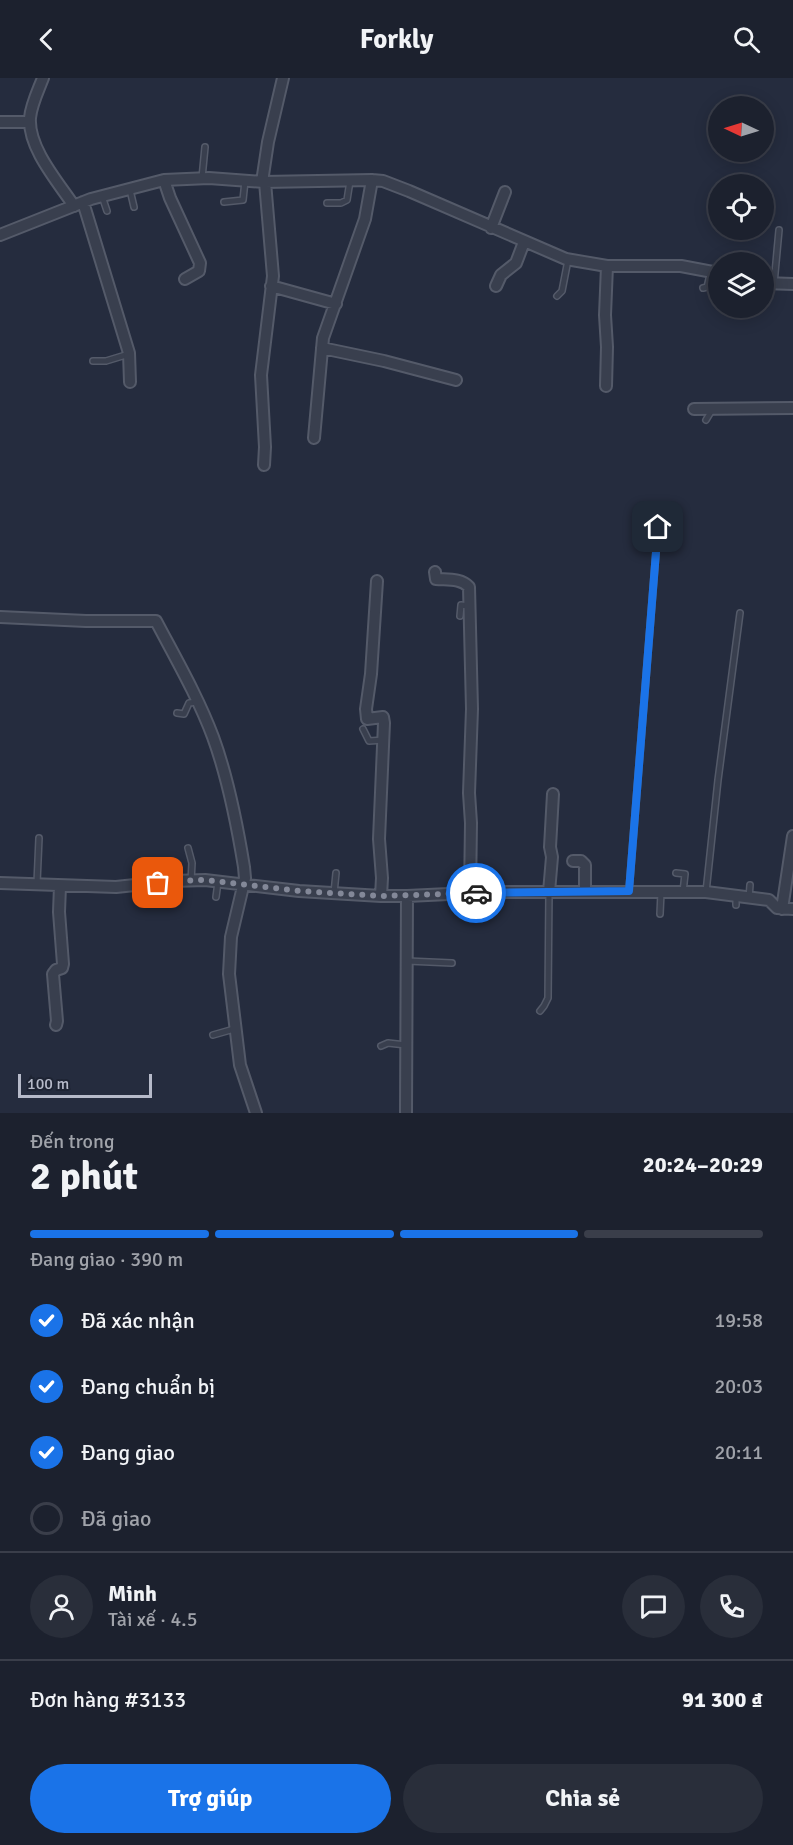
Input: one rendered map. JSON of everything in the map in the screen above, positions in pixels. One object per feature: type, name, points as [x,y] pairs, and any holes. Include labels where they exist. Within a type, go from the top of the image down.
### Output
[{"type":"street","points":[[43,78],[33,104],[30,122],[36,147],[53,177],[78,204],[129,354],[130,382]]},
{"type":"street","points":[[264,465],[261,375],[273,259],[264,182],[268,142],[283,78]]},
{"type":"street","points":[[0,122],[30,122]]},
{"type":"street","points":[[0,235],[78,204],[164,180],[202,178],[264,182],[372,180],[409,191],[568,260],[607,266],[681,266],[708,271]]},
{"type":"street","points":[[164,180],[200,263],[199,271],[185,279]]},
{"type":"street","points":[[314,438],[324,332],[365,219],[372,180]]},
{"type":"street","points":[[491,228],[505,192]]},
{"type":"street","points":[[496,286],[501,275],[516,263],[524,242]]},
{"type":"street","points":[[606,386],[607,266]]},
{"type":"street","points":[[774,283],[793,284]]},
{"type":"street","points":[[271,286],[336,304]]},
{"type":"street","points":[[322,348],[456,380]]},
{"type":"street","points":[[694,409],[793,408]]},
{"type":"street","points":[[435,572],[435,579],[460,580],[468,585],[472,708],[469,793],[470,893]]},
{"type":"street","points":[[377,581],[371,674],[366,708],[368,719],[383,718],[379,839],[381,896]]},
{"type":"street","points":[[0,617],[156,621],[213,737],[242,852],[245,871],[234,921],[229,961],[234,1029],[242,1074],[256,1113]]},
{"type":"street","points":[[549,892],[553,794]]},
{"type":"street","points":[[0,883],[116,887],[192,881],[381,896],[488,892],[706,892],[736,901],[748,898],[769,900],[774,906],[788,909],[793,836]]},
{"type":"street","points":[[573,861],[581,861],[585,865],[585,891]]},
{"type":"street","points":[[56,1025],[53,974],[62,968],[63,964],[59,912],[60,886]]},
{"type":"street","points":[[406,1113],[407,896]]},
{"type":"lane","points":[[202,178],[205,147]]},
{"type":"lane","points":[[224,202],[243,200],[245,181]]},
{"type":"lane","points":[[327,203],[346,201],[350,181]]},
{"type":"lane","points":[[262,208],[264,182]]},
{"type":"lane","points":[[130,188],[134,207]]},
{"type":"lane","points":[[102,196],[107,212]]},
{"type":"lane","points":[[774,256],[779,230]]},
{"type":"lane","points":[[557,296],[562,291],[568,260]]},
{"type":"lane","points":[[703,288],[708,285]]},
{"type":"lane","points":[[93,361],[106,361],[129,354]]},
{"type":"lane","points":[[706,420],[714,409]]},
{"type":"lane","points":[[629,891],[658,527]]},
{"type":"lane","points":[[460,615],[461,605],[470,606]]},
{"type":"lane","points":[[706,892],[740,613]]},
{"type":"lane","points":[[177,712],[184,714],[189,703],[197,702]]},
{"type":"lane","points":[[363,729],[369,741],[384,740]]},
{"type":"lane","points":[[37,885],[39,838]]},
{"type":"lane","points":[[188,848],[192,863],[192,881]]},
{"type":"lane","points":[[477,870],[487,872],[488,892]]},
{"type":"lane","points":[[334,893],[336,873]]},
{"type":"lane","points":[[676,873],[685,874],[683,892]]},
{"type":"lane","points":[[216,897],[218,882]]},
{"type":"lane","points":[[0,883],[0,888]]},
{"type":"lane","points":[[748,898],[750,885]]},
{"type":"lane","points":[[540,1011],[548,998],[549,892]]},
{"type":"lane","points":[[660,914],[661,892]]},
{"type":"lane","points":[[407,962],[452,963]]},
{"type":"lane","points":[[213,1035],[234,1029]]},
{"type":"lane","points":[[381,1046],[388,1043],[406,1045]]},
{"type":"lane","points":[[237,1084],[242,1074]]},
{"type":"way so far","points":[[158,883],[205,880],[299,891],[381,896],[476,893]]},
{"type":"route","points":[[476,893],[629,891],[658,527]]}]
